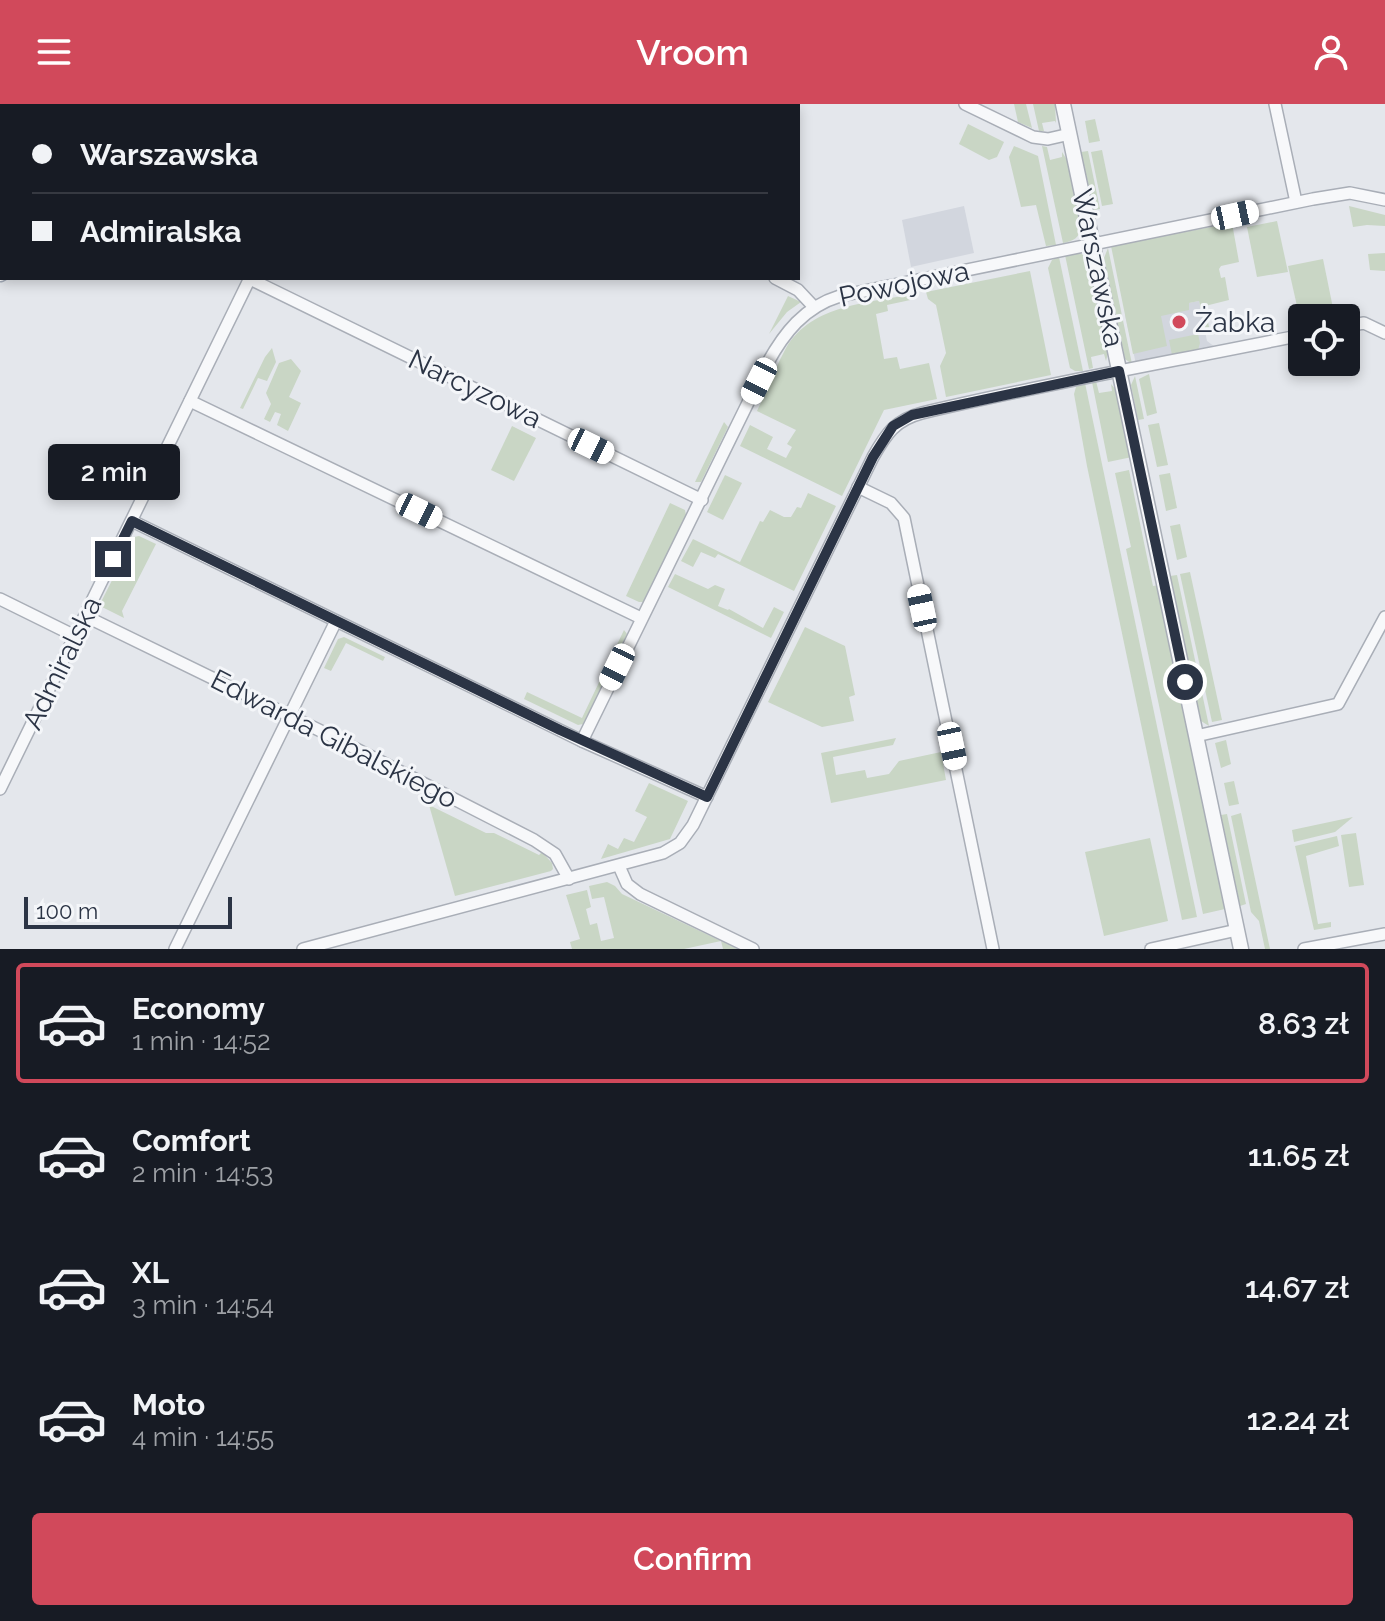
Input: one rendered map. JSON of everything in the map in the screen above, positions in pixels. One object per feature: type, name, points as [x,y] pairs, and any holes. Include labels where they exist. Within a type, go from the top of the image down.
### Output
[{"type":"street","points":[[965,104],[1033,137],[1045,139],[1070,134]]},
{"type":"street","name":"Warszawska","points":[[1063,104],[1241,949]]},
{"type":"street","points":[[1275,104],[1296,202]]},
{"type":"street","name":"Powojowa","points":[[582,741],[778,344],[797,321],[814,307],[840,296],[1296,202],[1350,193],[1385,200]]},
{"type":"street","name":"Admiralska","points":[[0,789],[248,280]]},
{"type":"street","name":"Narcyzowa","points":[[253,280],[702,500]]},
{"type":"street","points":[[779,280],[798,290],[814,307]]},
{"type":"street","points":[[1360,324],[1385,333]]},
{"type":"street","points":[[303,949],[619,866],[674,847],[689,831],[707,797],[887,433],[905,418],[1288,338]]},
{"type":"street","points":[[190,401],[641,618]]},
{"type":"street","points":[[858,487],[891,503],[904,518],[993,949]]},
{"type":"street","points":[[132,521],[582,741],[707,797]]},
{"type":"street","points":[[0,599],[75,636]]},
{"type":"street","name":"Edwarda Gibalskiego","points":[[85,616],[290,716],[548,848],[562,861],[569,879]]},
{"type":"street","points":[[1196,736],[1338,704],[1385,617]]},
{"type":"street","points":[[175,949],[336,621]]},
{"type":"street","points":[[619,866],[627,884],[640,894],[753,949]]},
{"type":"street","points":[[1151,949],[1237,930]]},
{"type":"street","points":[[1304,949],[1385,934]]},
{"type":"shaded area","points":[[964,206],[974,253],[911,267],[902,220]]},
{"type":"shaded area","points":[[1199,301],[1207,341],[1215,347],[1136,364],[1125,315]]},
{"type":"green space","points":[[1014,104],[1026,104],[1032,128],[1018,122]]},
{"type":"green space","points":[[1033,104],[1055,104],[1056,123],[1042,123],[1044,131],[1039,131]]},
{"type":"green space","points":[[1095,119],[1100,141],[1089,143],[1085,121]]},
{"type":"green space","points":[[968,124],[1004,142],[997,157],[989,160],[959,144]]},
{"type":"green space","points":[[1014,146],[1038,156],[1056,245],[1046,246],[1036,205],[1021,207],[1009,157]]},
{"type":"green space","points":[[1042,146],[1047,147],[1050,160],[1062,157],[1062,152],[1067,160],[1081,227],[1078,236],[1063,243]]},
{"type":"green space","points":[[1102,150],[1113,204],[1102,206],[1091,152]]},
{"type":"green space","points":[[1088,151],[1100,209],[1094,210],[1081,152]]},
{"type":"green space","points":[[1349,206],[1385,215],[1385,226],[1353,227]]},
{"type":"green space","points":[[1277,221],[1288,272],[1257,277],[1247,227]]},
{"type":"green space","points":[[1232,223],[1239,262],[1219,269],[1221,278],[1225,277],[1229,300],[1205,306],[1209,327],[1214,333],[1206,335],[1199,301],[1189,303],[1189,310],[1161,316],[1167,346],[1133,354],[1111,246]]},
{"type":"green space","points":[[1108,248],[1132,364],[1125,359],[1104,258]]},
{"type":"green space","points":[[1385,253],[1385,271],[1370,270],[1368,254]]},
{"type":"green space","points":[[1082,254],[1088,261],[1108,353],[1106,361],[1104,354],[1091,357],[1093,368],[1089,369],[1065,255]]},
{"type":"green space","points":[[1059,257],[1083,371],[1070,368],[1048,268],[1052,260]]},
{"type":"green space","points":[[1323,259],[1332,304],[1297,304],[1288,266]]},
{"type":"green space","points":[[1030,271],[1051,375],[946,397],[940,366],[946,353],[936,305],[928,299],[926,292]]},
{"type":"green space","points":[[914,294],[915,299],[887,305],[888,311],[876,314],[884,359],[897,357],[900,369],[929,363],[937,399],[884,410],[842,496],[740,446],[750,425],[773,437],[767,449],[786,458],[792,447],[787,444],[796,430],[757,411],[786,348],[797,333],[811,322],[843,308]]},
{"type":"green space","points":[[788,296],[801,302],[787,312],[769,334]]},
{"type":"green space","points":[[1198,334],[1198,350],[1172,355],[1169,340]]},
{"type":"green space","points":[[272,348],[276,362],[267,381],[258,378],[243,409],[240,408],[265,357]]},
{"type":"green space","points":[[291,359],[301,371],[289,397],[301,403],[288,431],[277,425],[281,414],[275,412],[270,422],[264,419],[271,404],[266,393],[279,363]]},
{"type":"green space","points":[[1149,374],[1157,413],[1147,416],[1139,379]]},
{"type":"green space","points":[[1135,376],[1144,419],[1138,420],[1131,385]]},
{"type":"green space","points":[[1096,381],[1099,393],[1112,391],[1111,384],[1116,390],[1132,457],[1108,462],[1092,382]]},
{"type":"green space","points":[[1085,383],[1197,917],[1182,920],[1087,466],[1074,394],[1076,387]]},
{"type":"green space","points":[[724,422],[728,427],[701,482],[695,482]]},
{"type":"green space","points":[[1159,423],[1168,465],[1157,467],[1148,425]]},
{"type":"green space","points":[[512,426],[536,438],[514,481],[491,470]]},
{"type":"green space","points":[[1129,470],[1153,586],[1159,585],[1225,909],[1203,914],[1126,549],[1131,547],[1115,473]]},
{"type":"green space","points":[[1170,473],[1177,508],[1166,511],[1159,475]]},
{"type":"green space","points":[[725,475],[742,483],[723,520],[707,512]]},
{"type":"green space","points":[[808,493],[836,506],[794,591],[718,554],[715,558],[701,552],[693,567],[681,561],[693,539],[740,562],[760,521],[763,522],[770,510],[791,517],[797,507],[801,508]]},
{"type":"green space","points":[[670,503],[685,510],[686,515],[643,602],[639,602],[626,596]]},
{"type":"green space","points":[[1180,524],[1187,557],[1177,560],[1170,526]]},
{"type":"green space","points":[[139,536],[156,544],[122,611],[124,618],[102,607],[101,602],[134,537]]},
{"type":"green space","points":[[1190,572],[1222,720],[1212,722],[1180,574]]},
{"type":"green space","points":[[675,574],[708,589],[715,585],[725,589],[718,606],[763,628],[774,607],[784,612],[771,638],[668,587]]},
{"type":"green space","points":[[1177,575],[1209,726],[1201,721],[1170,576]]},
{"type":"green space","points":[[805,627],[845,646],[855,695],[849,697],[854,721],[822,727],[768,702]]},
{"type":"green space","points":[[624,630],[627,634],[583,724],[578,725],[524,699],[527,692],[582,718]]},
{"type":"green space","points":[[344,637],[385,657],[383,661],[346,643],[331,671],[324,668],[338,639]]},
{"type":"green space","points":[[896,738],[893,745],[833,757],[836,775],[865,770],[867,778],[889,774],[899,761],[941,752],[946,780],[831,803],[821,753]]},
{"type":"green space","points":[[1226,740],[1231,764],[1221,768],[1215,743]]},
{"type":"green space","points":[[1234,781],[1239,804],[1229,806],[1224,783]]},
{"type":"green space","points":[[649,783],[688,801],[670,839],[601,859],[608,844],[618,849],[624,838],[634,842],[647,817],[635,811]]},
{"type":"green space","points":[[429,805],[486,833],[494,833],[539,855],[542,852],[552,863],[553,869],[455,896]]},
{"type":"green space","points":[[1241,813],[1270,949],[1265,949],[1259,921],[1251,912],[1231,816]]},
{"type":"green space","points":[[1227,814],[1246,904],[1240,906],[1221,815]]},
{"type":"green space","points":[[1353,817],[1335,832],[1294,842],[1292,830]]},
{"type":"green space","points":[[1356,833],[1364,885],[1349,887],[1341,835]]},
{"type":"green space","points":[[1337,836],[1339,846],[1306,856],[1318,924],[1331,922],[1331,927],[1314,930],[1295,846]]},
{"type":"green space","points":[[1150,838],[1168,921],[1104,936],[1085,852]]},
{"type":"green space","points":[[607,882],[622,894],[721,941],[684,949],[572,949],[570,942],[580,939],[566,895],[587,890],[591,907],[586,909],[590,925],[597,923],[601,941],[614,938],[604,897],[592,899],[589,886]]},
{"type":"green space","points":[[721,941],[737,949],[723,949]]},
{"type":"place","name":"Żabka","points":[[1179,322]]},
{"type":"route","points":[[113,559],[132,521],[321,612],[367,638],[707,797],[873,457],[893,426],[912,415],[1119,371],[1185,682]]}]
